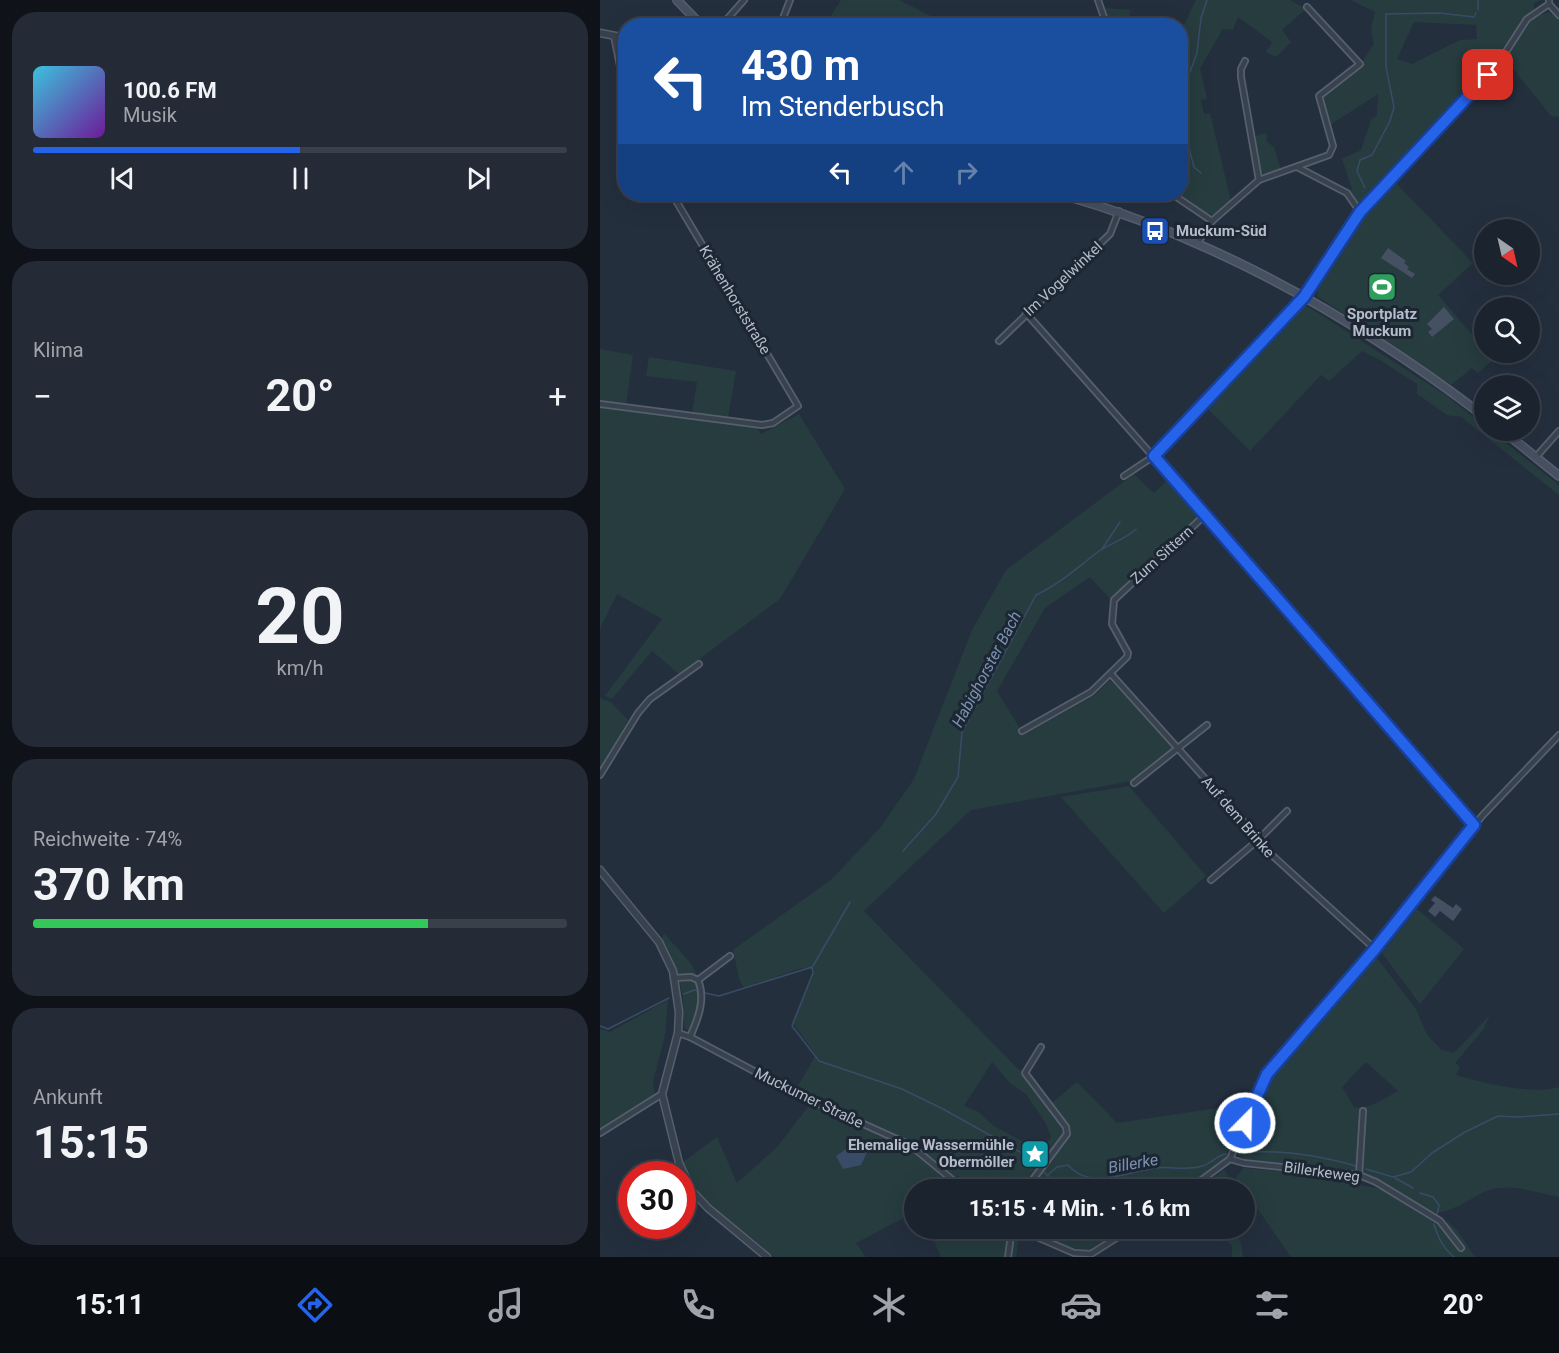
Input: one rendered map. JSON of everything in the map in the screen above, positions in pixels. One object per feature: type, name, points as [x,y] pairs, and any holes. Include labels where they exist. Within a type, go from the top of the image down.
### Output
[{"type":"main road","points":[[677,0],[694,18]]},
{"type":"main road","points":[[1084,201],[1119,211],[1198,242],[1304,297],[1451,391],[1474,409]]},
{"type":"main road","points":[[1516,441],[1559,476]]},
{"type":"street","points":[[728,18],[744,0]]},
{"type":"street","points":[[783,18],[790,0]]},
{"type":"street","points":[[1098,0],[1104,18]]},
{"type":"street","points":[[1124,476],[1154,456],[1304,297],[1360,212],[1488,75],[1500,61],[1527,19],[1549,2],[1559,15]]},
{"type":"street","points":[[1198,242],[1212,221],[1259,180],[1329,155],[1333,151],[1319,96],[1360,63],[1307,7]]},
{"type":"street","points":[[600,33],[618,37]]},
{"type":"street","points":[[614,36],[618,56]]},
{"type":"street","points":[[1245,61],[1241,69],[1241,77],[1259,180]]},
{"type":"street","points":[[1297,166],[1347,193],[1360,212]]},
{"type":"street","name":"Krähenhorststraße","points":[[600,404],[762,425],[773,423],[798,406],[676,201]]},
{"type":"street","points":[[1182,201],[1212,221]]},
{"type":"street","name":"Im Vogelwinkel","points":[[999,341],[1110,234],[1119,211]]},
{"type":"street","name":"Zum Sittern","points":[[1022,731],[1091,692],[1127,657],[1128,653],[1112,624],[1114,600],[1205,515],[1026,313]]},
{"type":"street","points":[[1536,456],[1559,431]]},
{"type":"street","points":[[1205,515],[1474,825]]},
{"type":"street","points":[[600,775],[638,713],[650,699],[699,664]]},
{"type":"street","name":"Auf dem Brinke","points":[[1111,674],[1271,855],[1375,949]]},
{"type":"street","points":[[1134,783],[1207,725]]},
{"type":"street","points":[[1203,1179],[1230,1159],[1267,1074],[1375,949],[1474,825],[1559,735]]},
{"type":"street","points":[[1211,880],[1258,840],[1287,811]]},
{"type":"street","points":[[600,870],[659,942],[674,978],[679,1012],[678,1032],[662,1094],[679,1163],[692,1191],[708,1208],[767,1257]]},
{"type":"street","points":[[698,980],[730,956]]},
{"type":"street","points":[[674,978],[691,977],[698,980],[702,993],[699,1014],[690,1037]]},
{"type":"street","name":"Muckumer Straße","points":[[678,1032],[799,1095],[910,1145],[952,1179]]},
{"type":"street","points":[[1033,1179],[1067,1134],[1066,1127],[1025,1073],[1041,1047]]},
{"type":"street","points":[[600,1134],[662,1094]]},
{"type":"street","points":[[1359,1175],[1363,1111]]},
{"type":"street","name":"Billerkeweg","points":[[1230,1159],[1244,1163],[1359,1175],[1376,1182],[1440,1221],[1461,1248]]},
{"type":"street","points":[[1008,1257],[1012,1239]]},
{"type":"street","points":[[1040,1239],[1074,1253],[1092,1256],[1116,1239]]},
{"type":"green space","points":[[841,0],[899,0],[935,18],[829,18]]},
{"type":"green space","points":[[1196,0],[1290,0],[1306,9],[1282,30],[1291,42],[1276,57],[1266,52],[1272,42],[1238,17],[1233,30],[1223,29],[1200,68],[1207,99],[1201,100],[1204,114],[1210,113],[1231,201],[1215,215],[1206,213],[1187,201],[1187,18]]},
{"type":"green space","points":[[1351,0],[1542,0],[1534,3],[1533,17],[1549,12],[1559,19],[1559,117],[1551,116],[1502,55],[1362,206],[1359,205],[1348,192],[1352,189],[1342,159],[1361,150],[1371,120],[1377,115],[1378,94],[1330,125],[1322,105],[1324,95],[1364,66],[1362,62],[1374,44],[1371,29],[1375,12]],"holes":[[[1414,22],[1476,25],[1477,39],[1460,40],[1412,64],[1397,59]]]},
{"type":"green space","points":[[1104,8],[1131,10],[1128,18],[1108,18]]},
{"type":"green space","points":[[1266,133],[1267,142],[1274,147],[1281,170],[1266,175],[1261,172],[1254,136]]},
{"type":"green space","name":"Sportplatz Muckum","points":[[1396,183],[1473,263],[1438,295],[1474,337],[1474,363],[1490,363],[1478,373],[1472,368],[1451,385],[1317,296],[1328,265],[1361,221]]},
{"type":"green space","points":[[1307,306],[1447,396],[1474,417],[1474,427],[1461,417],[1447,415],[1417,394],[1417,384],[1362,351],[1329,381],[1321,375],[1250,451],[1206,407],[1302,307]]},
{"type":"green space","points":[[600,349],[633,355],[626,405],[600,402]]},
{"type":"green space","points":[[649,357],[736,371],[728,418],[692,413],[697,382],[646,376]]},
{"type":"green space","points":[[600,407],[757,427],[761,434],[799,414],[845,489],[780,599],[679,674],[652,651],[612,699],[605,696],[662,619],[617,594],[601,626],[600,638]]},
{"type":"green space","points":[[1491,441],[1504,441],[1559,485],[1559,495]]},
{"type":"green space","points":[[1134,474],[1154,493],[1170,478],[1201,513],[1195,522],[1110,599],[1090,577],[1045,608],[997,691],[1024,735],[1095,695],[1109,681],[1175,748],[1132,781],[971,810],[864,911],[1017,1068],[1025,1073],[1030,1072],[1052,1103],[1077,1082],[1117,1123],[1245,1104],[1227,1156],[1196,1179],[962,1179],[957,1175],[955,1179],[904,1179],[904,1218],[856,1243],[866,1257],[774,1257],[701,1196],[696,1187],[696,1161],[684,1161],[717,1137],[737,1183],[777,1147],[815,1098],[796,1089],[816,1055],[792,1022],[813,970],[802,968],[744,988],[739,979],[733,950],[832,879],[880,828],[914,779],[972,630],[1006,570]],"holes":[[[992,1062],[1011,1084],[1026,1094],[1045,1122],[1051,1137],[1042,1152],[994,1126],[977,1111],[964,1106]]]},
{"type":"green space","points":[[600,698],[611,702],[628,720],[600,769]]},
{"type":"green space","points":[[1129,786],[1206,876],[1164,913],[1061,797]]},
{"type":"green space","points":[[1417,909],[1464,949],[1420,1004],[1382,953]]},
{"type":"green space","points":[[664,933],[689,961],[697,978],[698,1009],[690,1031],[684,1026],[680,984],[673,961],[662,938]]},
{"type":"green space","points":[[1376,957],[1416,1009],[1427,1035],[1442,1050],[1454,1053],[1490,1015],[1483,1030],[1455,1063],[1460,1067],[1456,1075],[1522,1089],[1559,1087],[1559,1197],[1524,1189],[1497,1188],[1447,1211],[1432,1213],[1377,1179],[1363,1174],[1245,1159],[1237,1154],[1261,1094],[1272,1075]],"holes":[[[1366,1062],[1398,1091],[1377,1103],[1365,1107],[1354,1107],[1342,1087]]]},
{"type":"green space","points":[[668,1000],[665,1035],[653,1082],[655,1096],[600,1131],[600,1029],[610,1032]]},
{"type":"green space","points":[[1243,1168],[1291,1172],[1381,1189],[1439,1226],[1448,1222],[1457,1230],[1475,1257],[1291,1257],[1255,1205],[1255,1179],[1236,1178]]},
{"type":"green space","points":[[1224,1170],[1230,1178],[1230,1179],[1211,1179]]},
{"type":"green space","points":[[933,1239],[1019,1239],[1016,1257],[941,1257]]},
{"type":"green space","points":[[1047,1239],[1107,1239],[1088,1251],[1073,1250]]},
{"type":"green space","points":[[1225,1239],[1238,1239],[1243,1257],[1232,1257],[1232,1246]]},
{"type":"water","points":[[870,1146],[861,1165],[843,1169],[836,1156],[849,1147]]},
{"type":"building","points":[[1388,248],[1406,261],[1404,263],[1409,267],[1407,269],[1415,274],[1412,278],[1381,258]]},
{"type":"building","points":[[1444,307],[1454,319],[1432,337],[1428,332],[1432,329],[1427,324]]},
{"type":"building","points":[[1435,896],[1453,908],[1456,904],[1462,909],[1453,921],[1440,911],[1435,917],[1428,911],[1435,903],[1431,900]]},
{"type":"waterway","points":[[1188,77],[1197,53],[1201,18],[1207,0]]},
{"type":"waterway","points":[[1478,0],[1478,10]]},
{"type":"waterway","points":[[1365,188],[1357,171],[1360,160],[1372,155],[1390,121],[1394,107],[1386,67],[1386,14],[1439,13],[1474,17],[1476,13]]},
{"type":"waterway","points":[[1188,144],[1194,167],[1201,173]]},
{"type":"waterway","name":"Habighorster Bach","points":[[1102,549],[1120,522]]},
{"type":"waterway","name":"Habighorster Bach","points":[[903,851],[936,814],[958,777],[962,732],[1036,595],[1061,580],[1099,551],[1128,536],[1136,529]]},
{"type":"waterway","name":"Habighorster Bach","points":[[813,966],[850,902]]},
{"type":"waterway","name":"Habighorster Bach","points":[[705,993],[719,996],[812,967],[813,973],[792,1026],[819,1061],[902,1089],[943,1109],[1029,1157],[1048,1176],[1047,1179]]},
{"type":"waterway","name":"Habighorster Bach","points":[[684,994],[694,990],[699,991]]},
{"type":"waterway","name":"Habighorster Bach","points":[[600,1026],[608,1029],[669,998]]},
{"type":"waterway","name":"Billerke","points":[[1366,1169],[1393,1177],[1411,1172],[1432,1153],[1465,1132],[1498,1116],[1559,1114]]},
{"type":"waterway","name":"Billerke","points":[[1239,1153],[1298,1154],[1356,1166]]},
{"type":"waterway","name":"Billerke","points":[[1048,1175],[1057,1167],[1068,1165],[1077,1173],[1087,1177],[1109,1178],[1155,1168],[1197,1167],[1226,1154]]},
{"type":"waterway","name":"Billerke","points":[[1395,1178],[1413,1188]]},
{"type":"waterway","name":"Billerke","points":[[1420,1193],[1433,1197],[1439,1205],[1437,1215]]},
{"type":"waterway","name":"Billerke","points":[[1434,1224],[1441,1242],[1454,1257]]},
{"type":"waterway","name":"Habighorster Bach","points":[[1011,1257],[1014,1239]]},
{"type":"place","name":"Muckum-Süd","points":[[1155,231]]},
{"type":"place","name":"Sportplatz Muckum","points":[[1382,287]]},
{"type":"place","name":"Ehemalige Wassermühle Obermöller","points":[[1035,1154]]},
{"type":"route","points":[[1245,1123],[1267,1074],[1375,949],[1474,825],[1154,456],[1304,297],[1360,212],[1488,75]]}]
